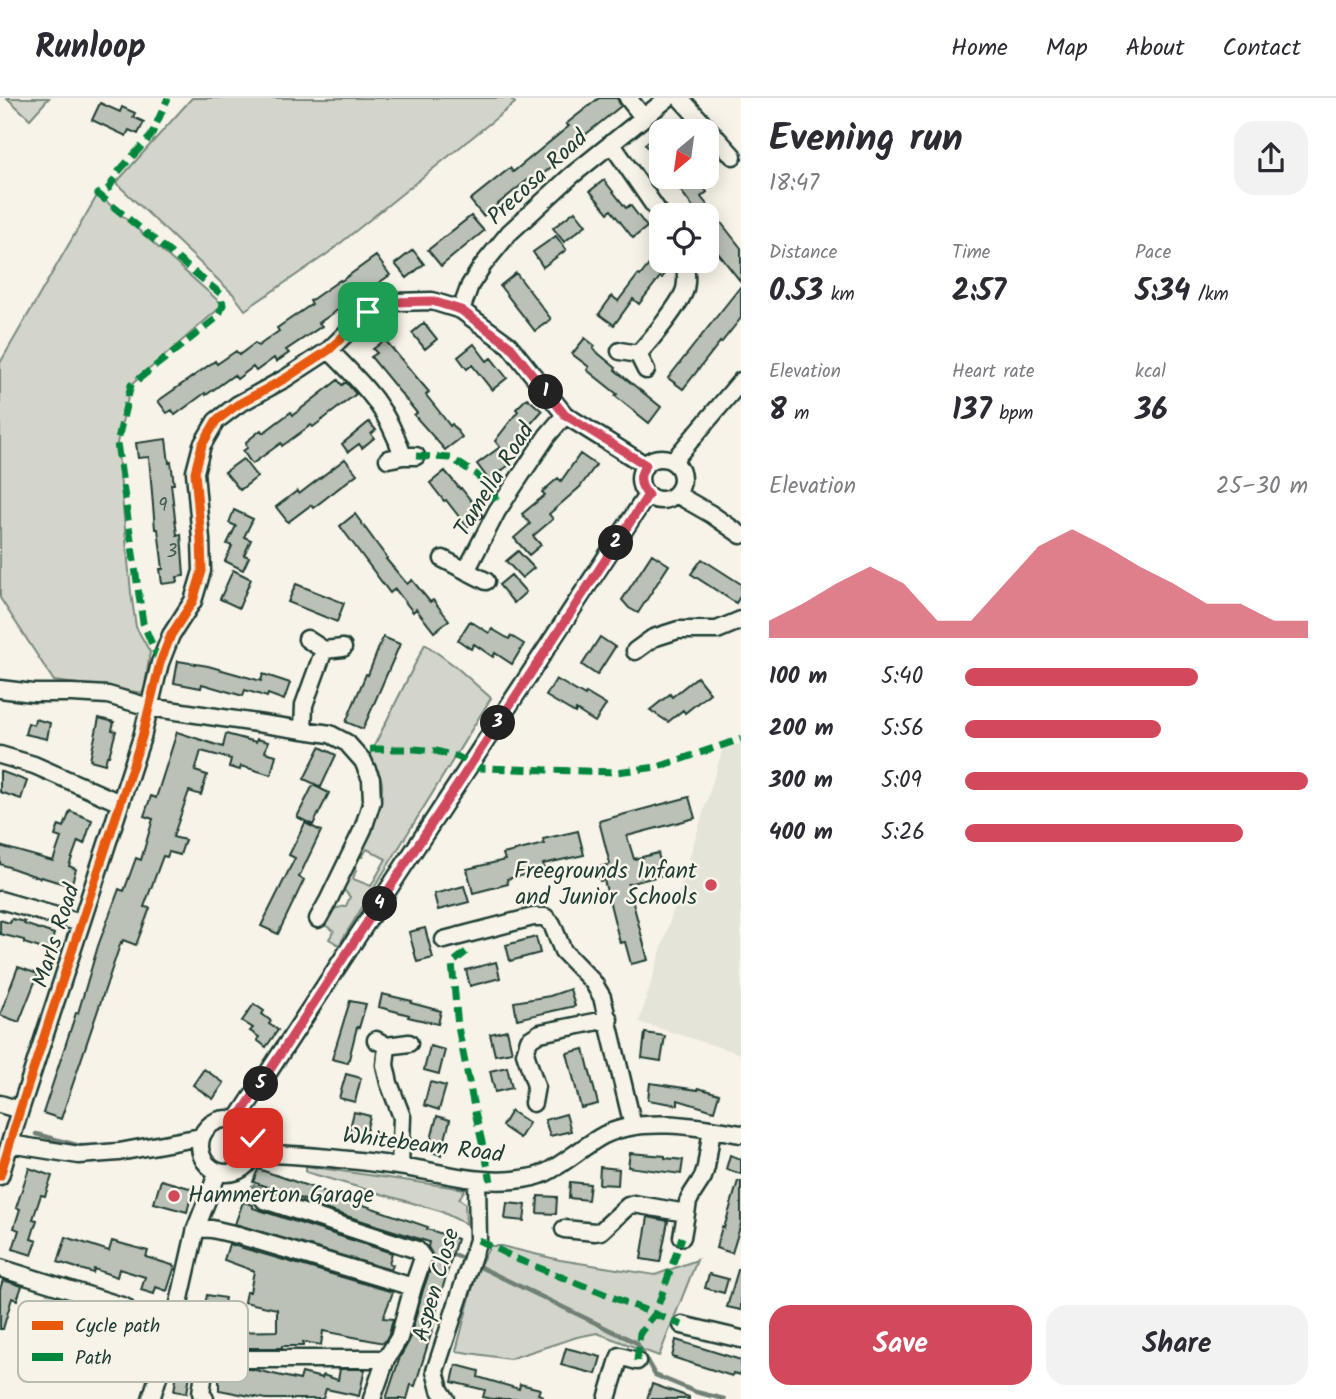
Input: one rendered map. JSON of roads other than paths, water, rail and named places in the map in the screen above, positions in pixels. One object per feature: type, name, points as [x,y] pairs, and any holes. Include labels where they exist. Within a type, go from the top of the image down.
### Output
[{"type":"street","points":[[628,98],[643,117]]},
{"type":"street","name":"Precosa Road","points":[[461,310],[476,275],[509,233],[571,176],[668,98]]},
{"type":"street","points":[[680,98],[733,156]]},
{"type":"street","points":[[611,143],[652,203]]},
{"type":"street","points":[[638,355],[684,290],[686,273]]},
{"type":"street","name":"Marls Road","points":[[0,1176],[142,737],[160,663],[171,635],[192,601],[202,571],[195,472],[202,445],[216,421],[329,350],[368,312],[395,302],[432,301],[461,310]]},
{"type":"street","points":[[461,310],[509,345],[565,415],[646,465]]},
{"type":"street","points":[[329,350],[363,383],[383,410],[396,434],[402,457]]},
{"type":"street","points":[[620,351],[638,355],[646,370]]},
{"type":"street","points":[[673,461],[741,381]]},
{"type":"street","name":"Tamella Road","points":[[466,571],[497,510],[547,436],[565,415]]},
{"type":"street","points":[[659,458],[673,461],[682,473],[682,481],[676,494],[659,500],[648,495],[640,477],[646,465],[659,458]]},
{"type":"street","points":[[676,494],[741,535]]},
{"type":"street","points":[[237,1120],[648,495]]},
{"type":"street","name":"Tamella Road","points":[[443,559],[486,581]]},
{"type":"street","points":[[635,651],[677,624],[717,630],[741,620]]},
{"type":"street","points":[[307,639],[324,650],[343,648]]},
{"type":"street","points":[[303,729],[304,705],[324,650]]},
{"type":"street","points":[[0,689],[33,693],[108,695],[149,707],[330,734],[348,743],[363,761],[371,779],[372,801],[333,903],[318,919]]},
{"type":"street","points":[[0,754],[34,765],[120,803]]},
{"type":"street","points":[[0,900],[81,923]]},
{"type":"street","points":[[466,952],[452,939],[533,917],[545,917],[552,924],[563,951],[593,982],[602,997],[633,1126]]},
{"type":"street","points":[[533,1103],[544,1084],[525,1053],[529,1040],[540,1033],[609,1019]]},
{"type":"street","points":[[400,1166],[401,1117],[384,1065],[381,1043],[409,1043]]},
{"type":"street","points":[[0,1104],[20,1110]]},
{"type":"street","points":[[220,1119],[237,1120],[250,1130],[255,1145],[254,1153],[244,1168],[236,1172],[218,1172],[204,1162],[199,1145],[201,1137],[205,1129],[220,1119]]},
{"type":"street","name":"Whitebeam Road","points":[[254,1153],[301,1155],[400,1166],[477,1180],[517,1180],[545,1173],[605,1135],[633,1126],[669,1125],[741,1134]]},
{"type":"street","points":[[682,1237],[692,1194],[706,1167],[712,1129]]},
{"type":"street","points":[[10,1144],[79,1155],[119,1152],[201,1137]]},
{"type":"street","points":[[178,1301],[196,1228],[218,1172]]},
{"type":"street","name":"Aspen Close","points":[[446,1399],[440,1390],[435,1371],[478,1240],[477,1180]]},
{"type":"street","points":[[264,1200],[417,1250],[423,1258],[400,1338],[386,1359],[372,1399]]},
{"type":"street","points":[[564,1229],[600,1231],[628,1206],[634,1204],[686,1213]]},
{"type":"street","points":[[196,1228],[238,1236],[413,1287]]},
{"type":"street","points":[[0,1268],[106,1301]]},
{"type":"street","points":[[682,1325],[701,1321],[741,1339]]},
{"type":"street","points":[[607,1399],[620,1356],[637,1361]]},
{"type":"street","points":[[248,1359],[386,1359]]},
{"type":"street","points":[[151,1399],[156,1382]]},
{"type":"street","points":[[203,1382],[201,1393],[205,1399]]},
{"type":"waterway","points":[[36,1134],[80,1146],[101,1146]]},
{"type":"waterway","points":[[253,1186],[397,1235]]},
{"type":"waterway","points":[[448,1253],[460,1257]]},
{"type":"waterway","points":[[480,1267],[637,1343],[655,1375],[696,1392],[724,1399]]},
{"type":"place","name":"Freegrounds Infant and Junior Schools","points":[[711,885]]},
{"type":"place","name":"Hammerton Garage","points":[[174,1196]]}]
